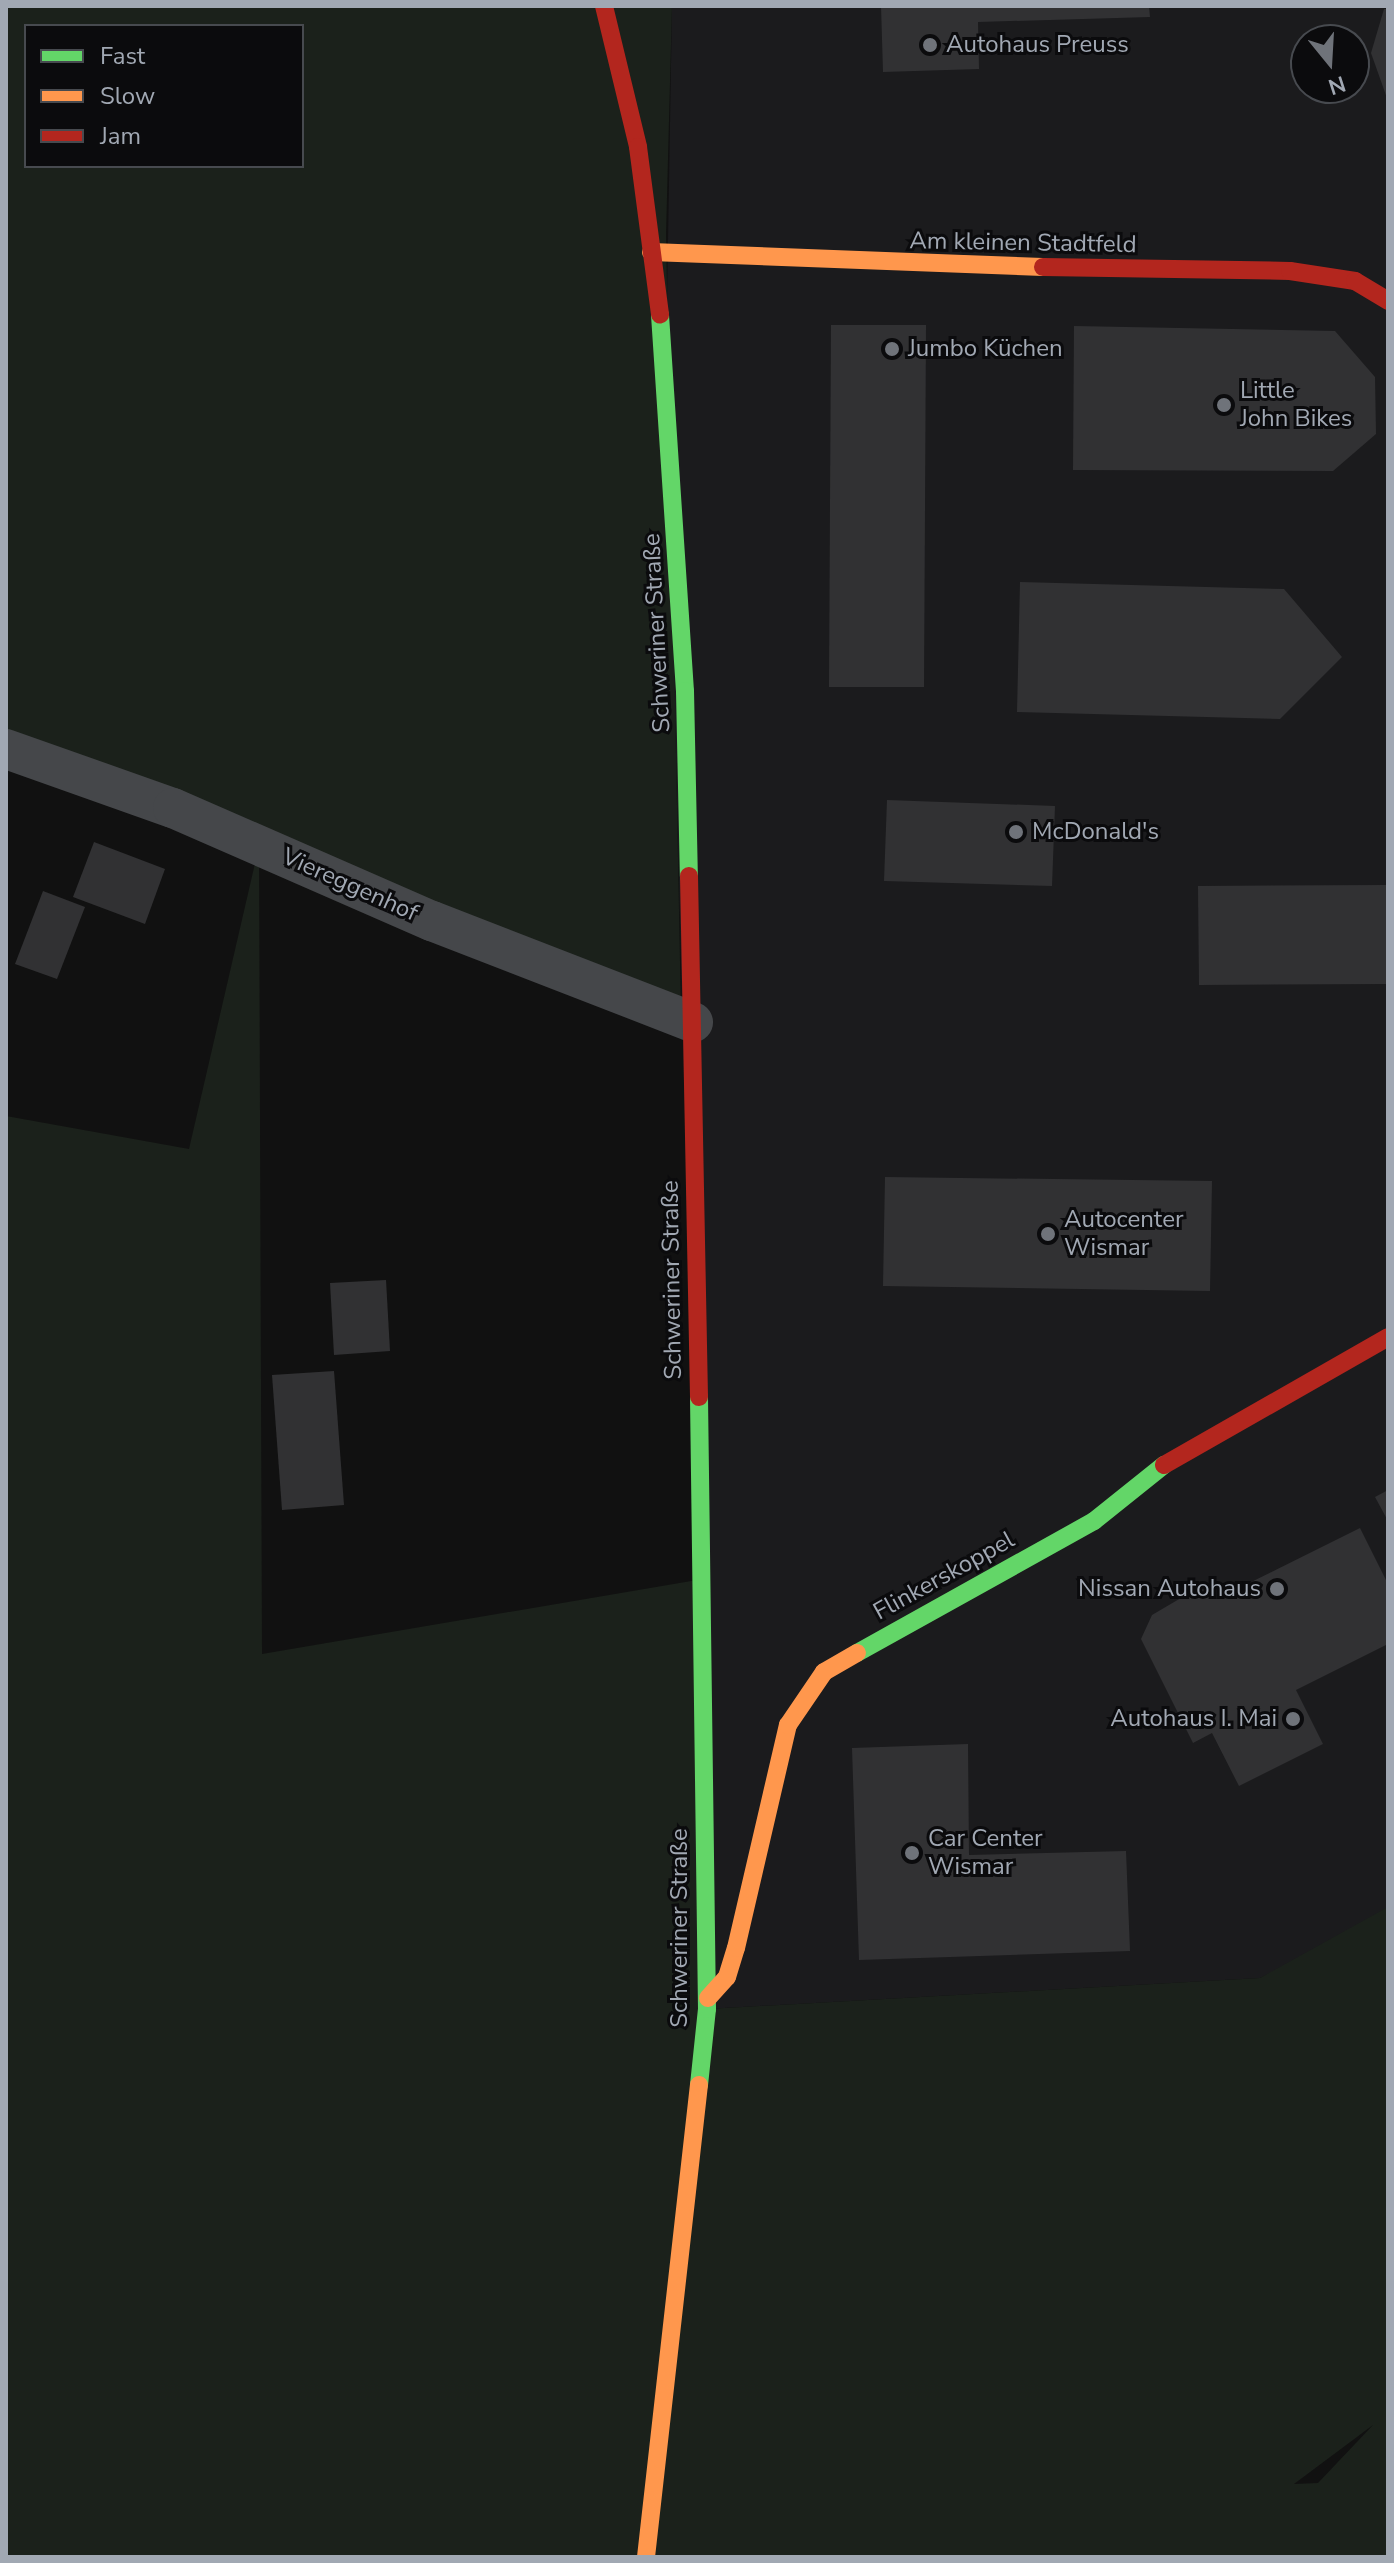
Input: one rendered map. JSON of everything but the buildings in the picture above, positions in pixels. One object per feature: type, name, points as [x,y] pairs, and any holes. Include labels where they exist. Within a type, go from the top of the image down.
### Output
[{"type":"main road","name":"Schweriner Straße","points":[[604,6],[638,147],[666,359],[685,691],[693,1022],[707,2000],[646,2557]]},
{"type":"main road","name":"Am kleinen Stadtfeld","points":[[651,252],[811,263],[1290,271],[1355,281],[1388,301]]},
{"type":"main road","name":"Flinkerskoppel","points":[[707,2000],[727,1977],[736,1948],[788,1725],[824,1672],[1094,1521],[1186,1448],[1388,1337]]},
{"type":"street","name":"Viereggenhof","points":[[6,749],[173,808],[432,921],[693,1022]]},
{"type":"shaded area","points":[[6,6],[672,6],[666,235],[681,1014],[6,749]]},
{"type":"shaded area","points":[[672,6],[1388,6],[1388,1913],[1260,1978],[707,2009],[666,359]]},
{"type":"shaded area","points":[[259,846],[262,1654],[703,1579],[707,2009],[1260,1978],[1388,1907],[1388,2557],[6,2557],[6,1116],[189,1149]],"holes":[[[1373,2425],[1318,2483],[1294,2484]]]},
{"type":"traffic: fast","points":[[660,315],[685,691],[689,876]]},
{"type":"traffic: fast","points":[[699,1397],[707,2009],[699,2085]]},
{"type":"traffic: fast","points":[[857,1653],[1094,1521],[1164,1465]]},
{"type":"traffic: slow","points":[[651,252],[1043,267]]},
{"type":"traffic: slow","points":[[708,1998],[727,1977],[736,1948],[788,1725],[824,1672],[857,1653]]},
{"type":"traffic: slow","points":[[646,2557],[699,2085]]},
{"type":"traffic: jam","points":[[604,6],[638,147],[660,315]]},
{"type":"traffic: jam","points":[[1043,267],[1290,271],[1355,281],[1388,301]]},
{"type":"traffic: jam","points":[[689,876],[699,1397]]},
{"type":"traffic: jam","points":[[1164,1465],[1388,1337]]},
{"type":"place","name":"Autohaus Preuss","points":[[930,45]]},
{"type":"place","name":"Jumbo Küchen","points":[[892,349]]},
{"type":"place","name":"Little John Bikes","points":[[1224,405]]},
{"type":"place","name":"McDonald's","points":[[1016,832]]},
{"type":"place","name":"Autocenter Wismar","points":[[1048,1234]]},
{"type":"place","name":"Nissan Autohaus","points":[[1277,1589]]},
{"type":"place","name":"Autohaus I. Mai","points":[[1293,1719]]},
{"type":"place","name":"Car Center Wismar","points":[[912,1853]]}]
